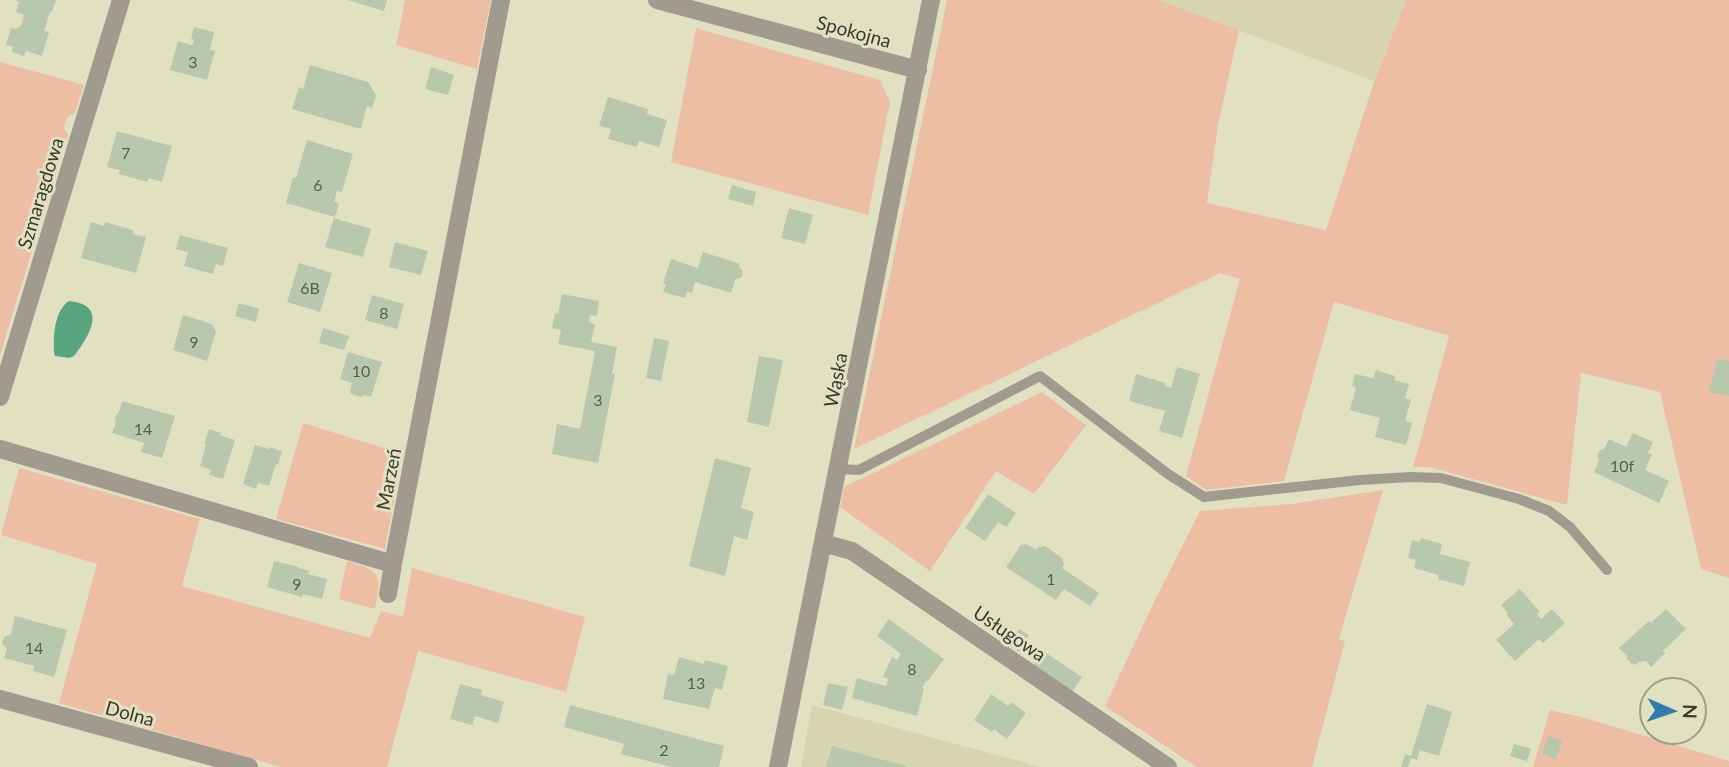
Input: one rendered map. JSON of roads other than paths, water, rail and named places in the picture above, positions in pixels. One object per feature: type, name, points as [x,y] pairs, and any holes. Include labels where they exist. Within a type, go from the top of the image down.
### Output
[{"type":"street","name":"Szmaragdowa","points":[[0,397],[121,0]]},
{"type":"street","name":"Marzeń","points":[[388,594],[501,0]]},
{"type":"street","name":"Spokojna","points":[[657,0],[918,70]]},
{"type":"street","name":"Wąska","points":[[778,767],[931,0]]},
{"type":"street","points":[[0,449],[393,564]]},
{"type":"street","name":"Usługowa","points":[[823,543],[852,551],[1168,767]]},
{"type":"street","name":"Dolna","points":[[0,699],[249,767]]},
{"type":"lane","points":[[839,469],[859,470],[1040,376],[1168,474],[1204,497],[1360,480],[1441,478],[1519,499],[1549,511],[1570,527],[1607,570]]}]
